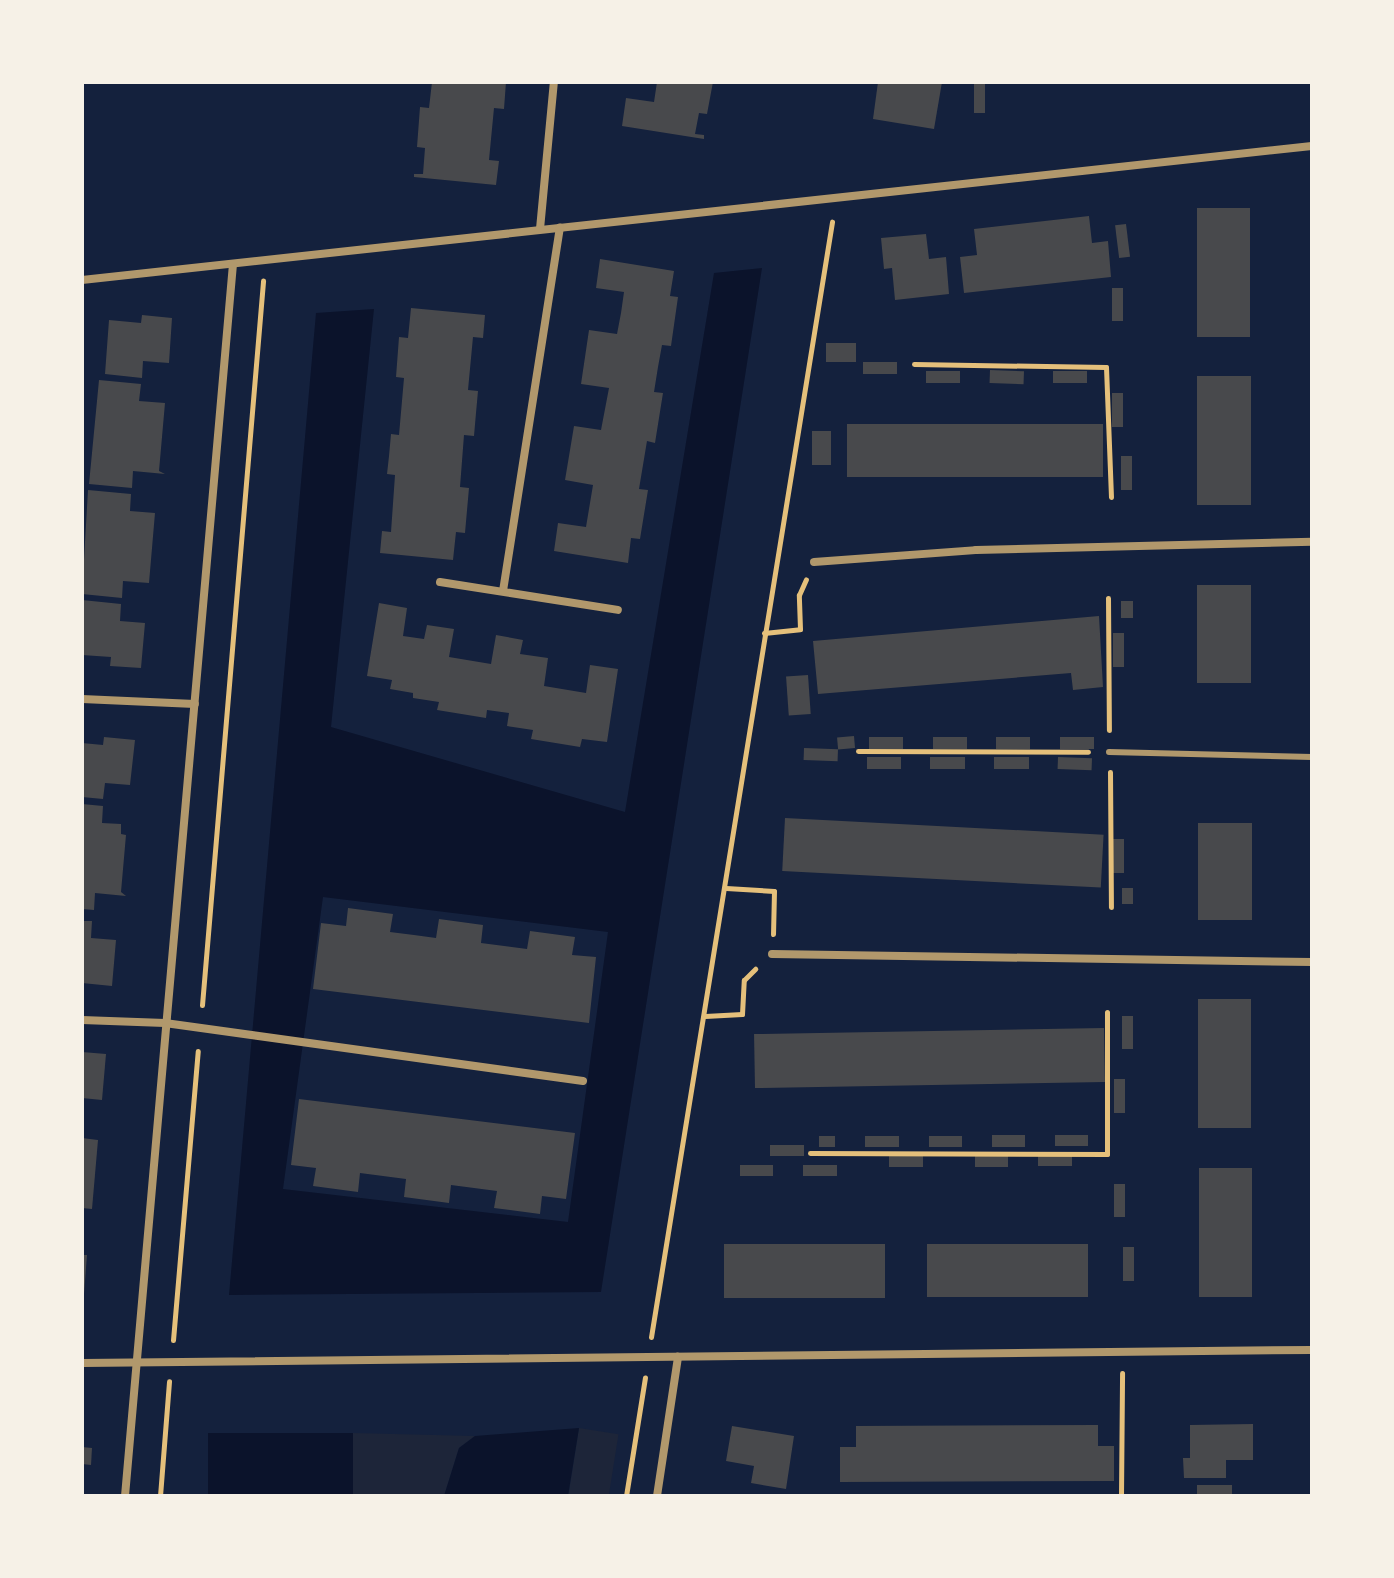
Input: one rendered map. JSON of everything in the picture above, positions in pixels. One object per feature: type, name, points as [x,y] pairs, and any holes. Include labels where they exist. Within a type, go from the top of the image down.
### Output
[{"type":"street","points":[[540,229],[554,82]]},
{"type":"street","points":[[82,280],[1312,146]]},
{"type":"street","points":[[503,591],[560,227]]},
{"type":"street","points":[[125,1496],[233,265]]},
{"type":"street","points":[[814,562],[976,550],[1312,542]]},
{"type":"street","points":[[440,582],[618,610]]},
{"type":"street","points":[[82,699],[195,704]]},
{"type":"street","points":[[772,954],[1312,962]]},
{"type":"street","points":[[82,1020],[165,1023],[583,1081]]},
{"type":"street","points":[[82,1363],[1312,1350]]},
{"type":"street","points":[[657,1496],[678,1357]]},
{"type":"lane","points":[[1109,752],[1312,757]]},
{"type":"path","points":[[626,1496],[835,199]]},
{"type":"path","points":[[160,1496],[265,261]]},
{"type":"path","points":[[914,364],[1106,367],[1111,497]]},
{"type":"path","points":[[764,633],[800,629],[799,595],[814,562]]},
{"type":"path","points":[[858,751],[1109,752]]},
{"type":"path","points":[[810,1153],[1107,1154],[1107,1012]]},
{"type":"path","points":[[1121,1496],[1122,1352]]},
{"type":"shaded area","points":[[762,268],[601,1292],[229,1295],[316,313],[374,309],[331,727],[625,812],[714,273]],"holes":[[[323,897],[608,932],[568,1222],[283,1189]]]},
{"type":"shaded area","points":[[579,1428],[619,1434],[609,1496],[568,1496]]},
{"type":"shaded area","points":[[579,1428],[568,1496],[444,1496],[459,1448],[475,1436]]},
{"type":"shaded area","points":[[208,1433],[353,1433],[353,1496],[208,1496]]},
{"type":"shaded area","points":[[353,1433],[475,1436],[459,1448],[444,1496],[353,1496]]},
{"type":"building","points":[[432,82],[506,82],[504,109],[494,108],[489,160],[499,161],[496,185],[414,177],[414,174],[423,174],[425,148],[417,147],[420,107],[429,108]]},
{"type":"building","points":[[657,82],[713,82],[707,114],[699,113],[695,134],[704,135],[704,139],[622,126],[626,98],[654,102]]},
{"type":"building","points":[[878,82],[942,82],[934,129],[873,119]]},
{"type":"building","points":[[974,82],[985,82],[985,113],[974,113]]},
{"type":"building","points":[[1197,208],[1250,208],[1250,337],[1197,337]]},
{"type":"building","points":[[1089,216],[1092,243],[1108,241],[1111,277],[964,293],[960,257],[977,255],[974,229]]},
{"type":"building","points":[[1126,224],[1130,257],[1119,258],[1115,225]]},
{"type":"building","points":[[926,234],[929,259],[946,257],[949,294],[895,300],[892,268],[884,269],[881,238]]},
{"type":"building","points":[[600,259],[674,271],[670,296],[678,297],[671,346],[662,345],[654,392],[663,393],[655,443],[647,441],[639,489],[648,490],[640,539],[631,538],[628,563],[554,551],[558,523],[586,527],[593,485],[565,480],[574,426],[601,430],[609,388],[581,384],[589,330],[617,334],[621,313],[624,292],[596,288]]},
{"type":"building","points":[[1112,288],[1123,288],[1123,321],[1112,321]]},
{"type":"building","points":[[411,308],[485,315],[483,338],[473,337],[468,390],[478,391],[474,436],[464,435],[460,487],[469,488],[465,533],[456,532],[453,560],[380,553],[382,531],[391,532],[395,475],[387,474],[391,434],[399,435],[404,378],[396,377],[399,337],[408,338]]},
{"type":"building","points":[[142,315],[172,318],[169,363],[143,361],[142,378],[105,374],[109,320],[141,323]]},
{"type":"building","points":[[826,343],[856,343],[856,362],[826,362]]},
{"type":"building","points":[[863,362],[897,362],[897,374],[863,374]]},
{"type":"building","points":[[990,370],[1024,371],[1024,384],[990,383]]},
{"type":"building","points":[[926,371],[960,371],[960,383],[926,383]]},
{"type":"building","points":[[1053,371],[1087,371],[1087,383],[1053,383]]},
{"type":"building","points":[[1197,376],[1251,376],[1251,505],[1197,505]]},
{"type":"building","points":[[99,380],[141,384],[139,401],[165,403],[159,471],[165,474],[133,471],[132,488],[89,484]]},
{"type":"building","points":[[1112,393],[1123,393],[1123,427],[1112,427]]},
{"type":"building","points":[[847,424],[1103,424],[1103,477],[847,477]]},
{"type":"building","points":[[812,431],[831,431],[831,465],[812,465]]},
{"type":"building","points":[[1121,456],[1132,456],[1132,490],[1121,490]]},
{"type":"building","points":[[88,490],[131,494],[130,511],[155,513],[149,583],[123,581],[122,598],[82,594]]},
{"type":"building","points":[[1197,585],[1251,585],[1251,683],[1197,683]]},
{"type":"building","points":[[82,600],[121,604],[120,621],[145,623],[141,668],[110,666],[111,657],[82,655]]},
{"type":"building","points":[[1121,601],[1133,601],[1133,618],[1121,618]]},
{"type":"building","points":[[379,603],[407,608],[403,636],[424,639],[427,625],[454,629],[449,657],[491,664],[496,635],[523,640],[520,654],[548,658],[544,686],[586,693],[590,665],[618,669],[607,742],[582,739],[580,747],[531,739],[533,730],[507,726],[509,713],[487,710],[486,718],[437,710],[439,702],[413,698],[413,693],[390,689],[392,680],[367,676]]},
{"type":"building","points":[[1099,616],[1103,687],[1073,690],[1071,673],[818,694],[813,641]]},
{"type":"building","points":[[1113,633],[1124,633],[1124,667],[1113,667]]},
{"type":"building","points":[[808,675],[811,714],[789,715],[786,677]]},
{"type":"building","points":[[854,736],[855,748],[838,749],[837,737]]},
{"type":"building","points":[[104,737],[135,740],[130,785],[105,783],[103,799],[82,797],[82,743],[103,745]]},
{"type":"building","points":[[869,737],[903,737],[903,749],[869,749]]},
{"type":"building","points":[[933,737],[967,737],[967,749],[933,749]]},
{"type":"building","points":[[996,737],[1030,737],[1030,749],[996,749]]},
{"type":"building","points":[[1060,737],[1094,737],[1094,749],[1060,749]]},
{"type":"building","points":[[804,748],[838,749],[838,761],[804,760]]},
{"type":"building","points":[[867,757],[901,757],[901,769],[867,769]]},
{"type":"building","points":[[930,757],[965,757],[965,769],[930,769]]},
{"type":"building","points":[[994,757],[1029,757],[1029,769],[994,769]]},
{"type":"building","points":[[1058,757],[1092,758],[1092,770],[1058,769]]},
{"type":"building","points":[[82,804],[103,806],[102,823],[121,824],[121,834],[126,835],[121,892],[126,896],[95,893],[94,910],[82,909]]},
{"type":"building","points":[[785,818],[1104,835],[1101,888],[782,871]]},
{"type":"building","points":[[1198,823],[1252,823],[1252,920],[1198,920]]},
{"type":"building","points":[[1113,839],[1124,839],[1124,873],[1113,873]]},
{"type":"building","points":[[1122,888],[1133,888],[1133,904],[1122,904]]},
{"type":"building","points":[[348,908],[393,914],[390,932],[436,938],[439,919],[483,925],[481,943],[527,949],[530,931],[575,937],[572,955],[596,957],[589,1023],[313,989],[321,923],[346,926]]},
{"type":"building","points":[[82,921],[92,921],[91,938],[116,940],[112,986],[82,983]]},
{"type":"building","points":[[1198,999],[1251,999],[1251,1128],[1198,1128]]},
{"type":"building","points":[[1122,1016],[1133,1016],[1133,1049],[1122,1049]]},
{"type":"building","points":[[1104,1028],[1105,1082],[755,1088],[754,1034]]},
{"type":"building","points":[[82,1052],[106,1054],[102,1100],[82,1098]]},
{"type":"building","points":[[1114,1079],[1125,1079],[1125,1113],[1114,1113]]},
{"type":"building","points":[[299,1099],[575,1133],[566,1199],[542,1196],[540,1214],[494,1208],[497,1191],[451,1185],[449,1203],[404,1197],[406,1179],[360,1173],[358,1192],[313,1186],[316,1168],[291,1165]]},
{"type":"building","points":[[992,1135],[1025,1135],[1025,1147],[992,1147]]},
{"type":"building","points":[[1055,1135],[1088,1135],[1088,1146],[1055,1146]]},
{"type":"building","points":[[819,1136],[835,1136],[835,1147],[819,1147]]},
{"type":"building","points":[[865,1136],[899,1136],[899,1147],[865,1147]]},
{"type":"building","points":[[929,1136],[962,1136],[962,1147],[929,1147]]},
{"type":"building","points":[[82,1138],[98,1140],[92,1209],[82,1208]]},
{"type":"building","points":[[770,1145],[804,1145],[804,1156],[770,1156]]},
{"type":"building","points":[[975,1155],[1008,1155],[1008,1167],[975,1167]]},
{"type":"building","points":[[1038,1155],[1072,1155],[1072,1166],[1038,1166]]},
{"type":"building","points":[[889,1156],[923,1156],[923,1167],[889,1167]]},
{"type":"building","points":[[740,1165],[773,1165],[773,1176],[740,1176]]},
{"type":"building","points":[[803,1165],[837,1165],[837,1176],[803,1176]]},
{"type":"building","points":[[1199,1168],[1252,1168],[1252,1297],[1199,1297]]},
{"type":"building","points":[[1114,1184],[1125,1184],[1125,1217],[1114,1217]]},
{"type":"building","points":[[724,1244],[885,1244],[885,1298],[724,1298]]},
{"type":"building","points":[[927,1244],[1088,1244],[1088,1297],[927,1297]]},
{"type":"building","points":[[1123,1247],[1134,1247],[1134,1281],[1123,1281]]},
{"type":"building","points":[[82,1255],[87,1255],[84,1294],[82,1294]]},
{"type":"building","points":[[1253,1424],[1253,1460],[1226,1460],[1226,1478],[1184,1478],[1183,1458],[1190,1458],[1190,1425]]},
{"type":"building","points":[[1098,1425],[1098,1446],[1114,1446],[1114,1481],[840,1482],[840,1447],[856,1447],[856,1426]]},
{"type":"building","points":[[732,1426],[794,1436],[786,1489],[751,1483],[754,1466],[726,1461]]},
{"type":"building","points":[[82,1447],[92,1448],[91,1465],[82,1464]]},
{"type":"building","points":[[1197,1485],[1232,1485],[1232,1496],[1197,1496]]}]
